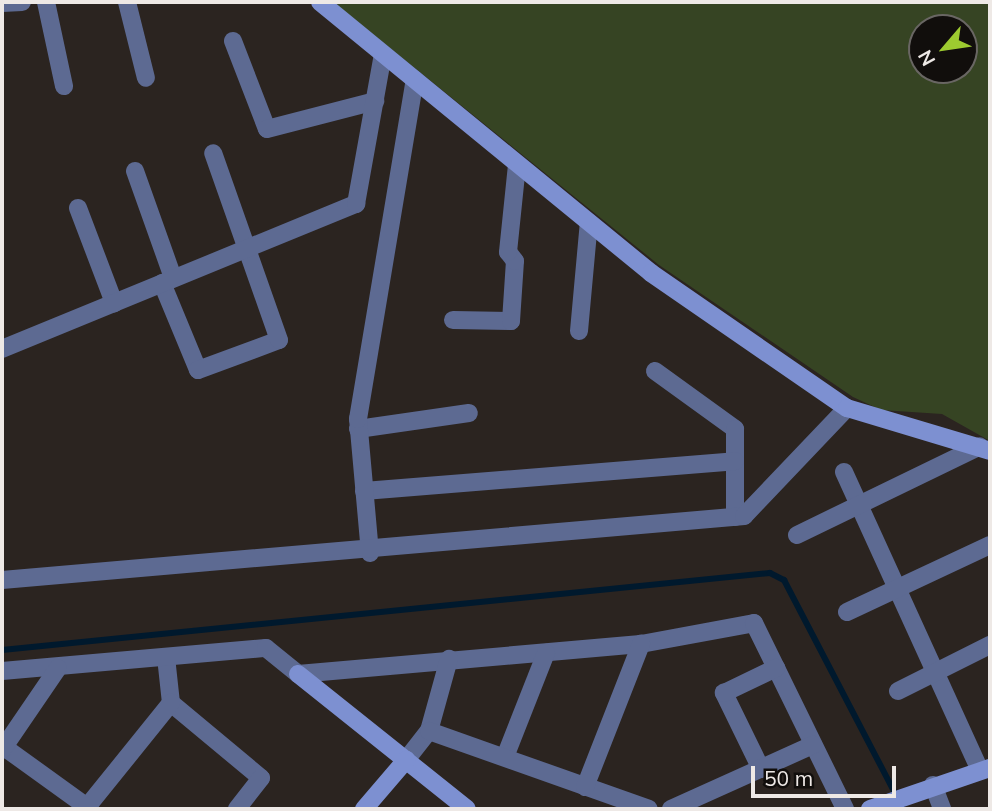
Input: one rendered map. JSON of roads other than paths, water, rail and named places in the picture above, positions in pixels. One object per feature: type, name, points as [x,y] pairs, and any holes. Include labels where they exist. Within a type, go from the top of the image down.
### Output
[{"type":"street","points":[[2,3],[22,2]]},
{"type":"street","points":[[47,2],[64,86]]},
{"type":"street","points":[[127,2],[146,78]]},
{"type":"street","points":[[320,2],[651,273],[847,408],[985,449]]},
{"type":"street","points":[[233,41],[267,129],[375,101]]},
{"type":"street","points":[[2,349],[356,204],[383,54]]},
{"type":"street","points":[[370,552],[359,429],[415,80]]},
{"type":"street","points":[[135,171],[198,370],[279,340],[244,248],[213,153]]},
{"type":"street","points":[[453,320],[511,321],[515,261],[508,252],[517,165]]},
{"type":"street","points":[[78,208],[114,303]]},
{"type":"street","points":[[579,331],[589,222]]},
{"type":"street","points":[[655,371],[735,429],[735,517]]},
{"type":"street","points":[[2,580],[370,552],[744,516],[847,408]]},
{"type":"street","points":[[359,429],[470,414]]},
{"type":"street","points":[[797,536],[985,449]]},
{"type":"street","points":[[364,491],[735,461]]},
{"type":"street","points":[[844,472],[935,673],[985,769],[870,809]]},
{"type":"street","points":[[847,612],[990,545]]},
{"type":"street","points":[[298,674],[641,643],[754,623],[845,809]]},
{"type":"street","points":[[586,787],[641,643]]},
{"type":"street","points":[[898,691],[990,645]]},
{"type":"street","points":[[2,671],[266,648],[467,809]]},
{"type":"street","points":[[505,757],[546,653]]},
{"type":"street","points":[[166,657],[172,703],[261,778],[237,809]]},
{"type":"street","points":[[364,809],[429,731],[449,659]]},
{"type":"street","points":[[58,668],[3,748],[88,808],[172,703]]},
{"type":"street","points":[[761,769],[724,693],[776,668]]},
{"type":"street","points":[[429,731],[649,809]]},
{"type":"street","points":[[671,809],[813,745]]},
{"type":"street","points":[[933,785],[942,809]]},
{"type":"waterway","points":[[2,650],[770,573],[784,580],[903,809]]}]
